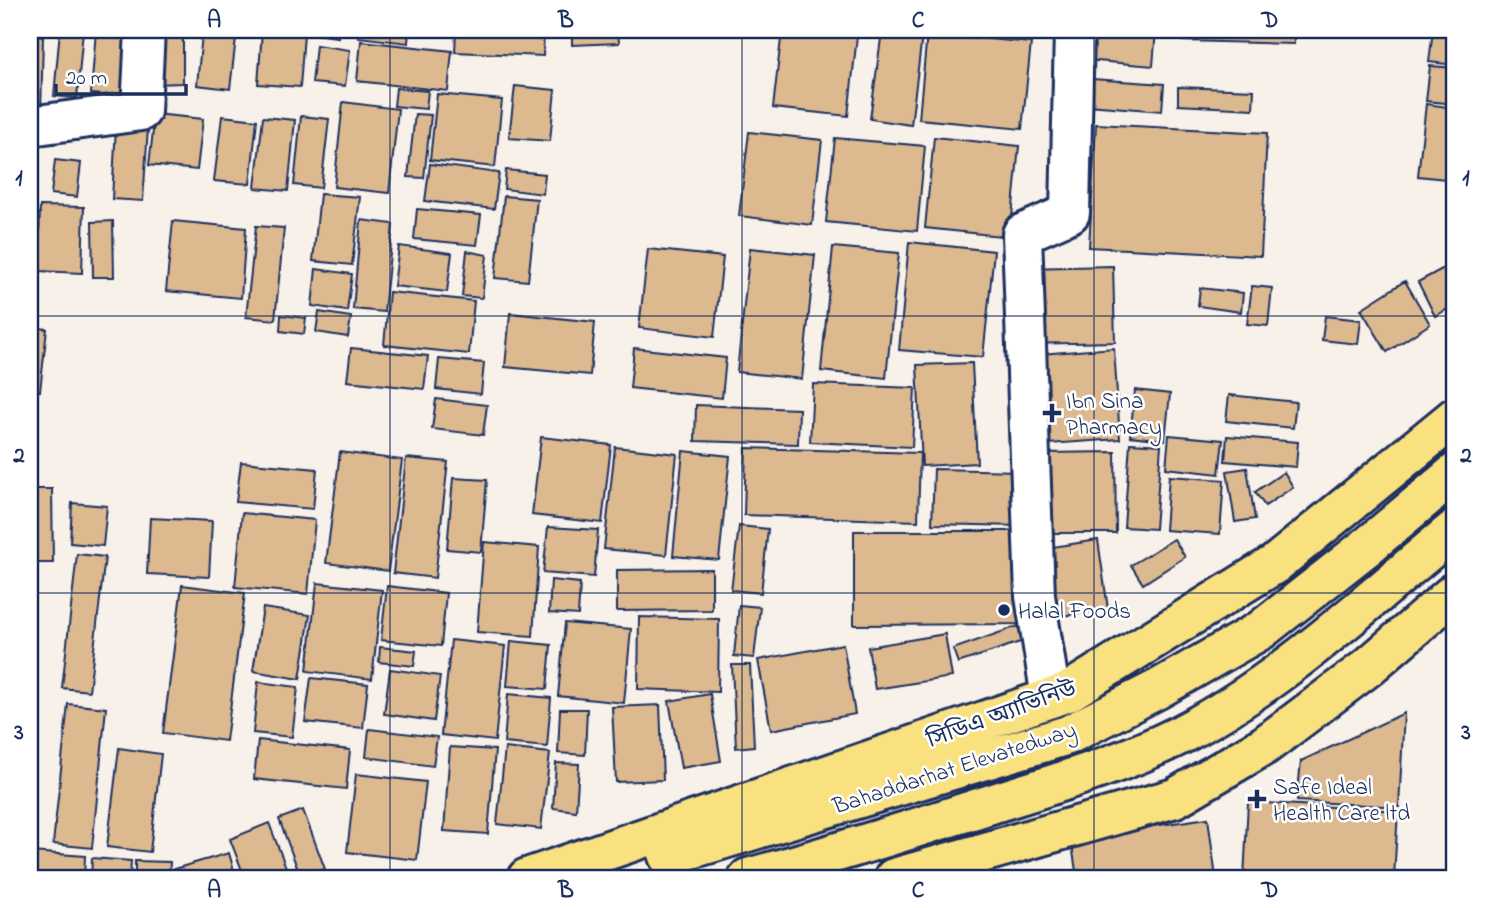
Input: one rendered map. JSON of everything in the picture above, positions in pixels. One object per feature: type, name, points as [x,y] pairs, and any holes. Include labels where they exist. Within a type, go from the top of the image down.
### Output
[{"type":"highway","name":"সিডিএ অ্যাভিনিউ","points":[[527,878],[1068,692],[1275,564],[1455,417]]},
{"type":"highway","name":"Bahaddarhat Elevatedway","points":[[592,878],[1068,735],[1261,630],[1455,473]]},
{"type":"highway","name":"Bahaddarhat Elevatedway","points":[[748,878],[836,854],[1050,786],[1179,735],[1272,676],[1455,529]]},
{"type":"highway","points":[[894,878],[1175,798],[1265,745],[1367,668],[1455,593]]},
{"type":"street","points":[[30,126],[141,111],[145,30]]},
{"type":"street","points":[[1051,698],[1035,596],[1022,234],[1070,213],[1074,30]]},
{"type":"building","points":[[60,30],[83,30],[77,98],[54,96]]},
{"type":"building","points":[[96,30],[134,30],[129,97],[91,94]]},
{"type":"building","points":[[153,30],[183,30],[183,83],[153,84]]},
{"type":"building","points":[[314,30],[338,30],[338,37],[313,34]]},
{"type":"building","points":[[359,30],[409,30],[408,43],[358,37]]},
{"type":"building","points":[[456,30],[544,30],[543,56],[455,52]]},
{"type":"building","points":[[572,30],[618,30],[619,43],[572,45]]},
{"type":"building","points":[[782,30],[857,36],[848,116],[773,108]]},
{"type":"building","points":[[1065,30],[1156,30],[1153,66],[1063,58]]},
{"type":"building","points":[[1184,30],[1294,30],[1294,44],[1183,41]]},
{"type":"building","points":[[1433,30],[1455,30],[1455,65],[1429,62]]},
{"type":"building","points":[[262,31],[304,34],[300,87],[258,84]]},
{"type":"building","points":[[882,31],[922,36],[911,125],[870,119]]},
{"type":"building","points":[[927,33],[1031,43],[1022,129],[919,119]]},
{"type":"building","points":[[202,34],[236,38],[230,89],[197,85]]},
{"type":"building","points":[[30,36],[43,37],[41,114],[30,113]]},
{"type":"building","points":[[361,41],[452,51],[448,91],[357,81]]},
{"type":"building","points":[[316,45],[350,50],[345,86],[312,83]]},
{"type":"building","points":[[1430,66],[1455,68],[1455,104],[1426,101]]},
{"type":"building","points":[[1077,78],[1164,84],[1162,111],[1075,104]]},
{"type":"building","points":[[515,86],[555,90],[550,141],[509,138]]},
{"type":"building","points":[[1178,87],[1254,90],[1253,109],[1178,105]]},
{"type":"building","points":[[396,88],[428,91],[426,109],[394,106]]},
{"type":"building","points":[[437,94],[502,100],[495,167],[430,160]]},
{"type":"building","points":[[343,102],[398,109],[389,193],[334,187]]},
{"type":"building","points":[[1426,104],[1455,108],[1455,180],[1418,176]]},
{"type":"building","points":[[155,114],[203,119],[197,170],[149,165]]},
{"type":"building","points":[[415,114],[431,115],[424,178],[408,177]]},
{"type":"building","points":[[222,116],[257,120],[250,184],[214,181]]},
{"type":"building","points":[[301,116],[329,119],[321,188],[294,185]]},
{"type":"building","points":[[263,117],[295,120],[288,191],[255,188]]},
{"type":"building","points":[[1096,124],[1267,133],[1261,256],[1089,247]]},
{"type":"building","points":[[116,126],[148,128],[143,201],[112,199]]},
{"type":"building","points":[[749,132],[822,140],[812,225],[739,216]]},
{"type":"building","points":[[934,137],[1019,146],[1010,237],[925,228]]},
{"type":"building","points":[[835,138],[925,146],[917,231],[826,222]]},
{"type":"building","points":[[55,160],[81,163],[77,197],[51,194]]},
{"type":"building","points":[[430,164],[499,173],[494,209],[425,201]]},
{"type":"building","points":[[506,170],[545,174],[543,194],[504,189]]},
{"type":"building","points":[[320,194],[360,197],[352,265],[313,261]]},
{"type":"building","points":[[504,196],[537,199],[528,281],[495,278]]},
{"type":"building","points":[[40,206],[84,207],[82,273],[38,271]]},
{"type":"building","points":[[417,209],[481,215],[477,245],[414,239]]},
{"type":"building","points":[[361,220],[393,224],[384,312],[353,309]]},
{"type":"building","points":[[113,221],[114,277],[93,277],[92,222]]},
{"type":"building","points":[[173,221],[246,228],[241,298],[166,291]]},
{"type":"building","points":[[256,226],[284,228],[275,320],[246,317]]},
{"type":"building","points":[[909,242],[994,251],[983,357],[899,350]]},
{"type":"building","points":[[399,246],[452,253],[447,292],[394,286]]},
{"type":"building","points":[[833,247],[899,253],[886,378],[821,371]]},
{"type":"building","points":[[750,248],[815,255],[802,379],[737,372]]},
{"type":"building","points":[[648,249],[723,257],[714,337],[639,328]]},
{"type":"building","points":[[467,251],[487,255],[482,298],[462,296]]},
{"type":"building","points":[[1455,262],[1455,305],[1435,316],[1418,282]]},
{"type":"building","points":[[1113,266],[1115,342],[1025,344],[1024,268]]},
{"type":"building","points":[[316,269],[352,274],[347,311],[312,306]]},
{"type":"building","points":[[1405,281],[1430,324],[1387,352],[1361,309]]},
{"type":"building","points":[[1252,286],[1272,288],[1268,326],[1247,324]]},
{"type":"building","points":[[1200,288],[1243,293],[1241,312],[1198,306]]},
{"type":"building","points":[[389,292],[474,301],[469,354],[384,345]]},
{"type":"building","points":[[319,312],[351,317],[348,337],[316,332]]},
{"type":"building","points":[[510,313],[595,322],[590,375],[505,367]]},
{"type":"building","points":[[281,315],[306,318],[304,334],[280,331]]},
{"type":"building","points":[[1325,316],[1361,320],[1358,344],[1322,340]]},
{"type":"building","points":[[30,327],[47,329],[40,391],[30,389]]},
{"type":"building","points":[[351,348],[428,356],[424,389],[347,381]]},
{"type":"building","points":[[634,348],[726,358],[722,398],[630,388]]},
{"type":"building","points":[[1114,348],[1120,439],[1034,445],[1028,355]]},
{"type":"building","points":[[439,359],[484,363],[481,394],[436,389]]},
{"type":"building","points":[[972,363],[977,463],[922,466],[917,365]]},
{"type":"building","points":[[813,384],[915,388],[912,447],[810,442]]},
{"type":"building","points":[[1135,390],[1170,394],[1165,440],[1130,436]]},
{"type":"building","points":[[1229,395],[1296,402],[1293,428],[1226,421]]},
{"type":"building","points":[[436,399],[487,405],[483,435],[432,429]]},
{"type":"building","points":[[696,405],[799,409],[798,444],[695,441]]},
{"type":"building","points":[[1169,435],[1223,440],[1219,474],[1166,468]]},
{"type":"building","points":[[1227,436],[1298,442],[1296,467],[1225,461]]},
{"type":"building","points":[[541,437],[611,445],[602,523],[532,515]]},
{"type":"building","points":[[1130,443],[1161,445],[1155,529],[1124,527]]},
{"type":"building","points":[[615,447],[677,454],[666,555],[604,549]]},
{"type":"building","points":[[746,448],[920,453],[918,521],[744,515]]},
{"type":"building","points":[[683,451],[730,456],[719,560],[673,556]]},
{"type":"building","points":[[340,452],[402,460],[388,571],[326,563]]},
{"type":"building","points":[[1115,452],[1116,533],[1044,533],[1044,453]]},
{"type":"building","points":[[406,458],[448,462],[435,578],[393,573]]},
{"type":"building","points":[[241,462],[317,469],[313,509],[236,502]]},
{"type":"building","points":[[1247,468],[1255,519],[1235,522],[1227,471]]},
{"type":"building","points":[[934,469],[1021,471],[1020,526],[932,524]]},
{"type":"building","points":[[1284,472],[1293,487],[1265,506],[1255,492]]},
{"type":"building","points":[[1169,476],[1224,480],[1220,534],[1165,530]]},
{"type":"building","points":[[453,478],[487,480],[481,552],[447,549]]},
{"type":"building","points":[[30,489],[52,489],[53,563],[30,563]]},
{"type":"building","points":[[72,503],[107,506],[103,546],[70,543]]},
{"type":"building","points":[[242,513],[315,520],[308,594],[235,587]]},
{"type":"building","points":[[150,518],[212,521],[209,577],[147,574]]},
{"type":"building","points":[[739,526],[768,529],[761,593],[731,590]]},
{"type":"building","points":[[548,527],[598,530],[594,577],[543,573]]},
{"type":"building","points":[[854,531],[1025,531],[1025,624],[854,625]]},
{"type":"building","points":[[1174,539],[1185,557],[1143,584],[1131,565]]},
{"type":"building","points":[[1098,540],[1108,609],[1055,617],[1046,548]]},
{"type":"building","points":[[484,542],[539,547],[533,636],[477,632]]},
{"type":"building","points":[[77,554],[105,557],[89,691],[62,688]]},
{"type":"building","points":[[712,569],[712,610],[617,611],[617,570]]},
{"type":"building","points":[[551,580],[580,583],[578,615],[549,613]]},
{"type":"building","points":[[317,583],[382,590],[372,679],[307,671]]},
{"type":"building","points":[[182,585],[245,593],[226,741],[163,733]]},
{"type":"building","points":[[387,586],[446,593],[441,646],[381,640]]},
{"type":"building","points":[[739,605],[760,607],[754,658],[734,656]]},
{"type":"building","points":[[263,608],[310,615],[300,679],[253,671]]},
{"type":"building","points":[[1454,611],[1455,653],[1451,653]]},
{"type":"building","points":[[639,617],[719,619],[718,692],[638,689]]},
{"type":"building","points":[[565,623],[631,629],[624,703],[558,696]]},
{"type":"building","points":[[1021,625],[1026,640],[958,663],[953,649]]},
{"type":"building","points":[[945,634],[952,677],[875,689],[868,647]]},
{"type":"building","points":[[451,640],[505,646],[495,741],[441,735]]},
{"type":"building","points":[[511,641],[551,645],[547,689],[507,686]]},
{"type":"building","points":[[843,644],[855,714],[771,730],[758,660]]},
{"type":"building","points":[[380,647],[416,651],[414,666],[379,662]]},
{"type":"building","points":[[732,665],[750,665],[754,746],[736,748]]},
{"type":"building","points":[[390,669],[440,676],[434,721],[384,714]]},
{"type":"building","points":[[311,678],[368,684],[363,728],[305,722]]},
{"type":"building","points":[[258,682],[298,687],[292,737],[253,733]]},
{"type":"building","points":[[508,694],[551,698],[547,747],[504,743]]},
{"type":"building","points":[[710,694],[721,761],[681,768],[669,701]]},
{"type":"building","points":[[68,704],[106,708],[92,848],[53,844]]},
{"type":"building","points":[[660,705],[663,780],[616,782],[612,707]]},
{"type":"building","points":[[560,709],[587,709],[585,755],[558,753]]},
{"type":"building","points":[[1404,713],[1399,807],[1297,801],[1301,761]]},
{"type":"building","points":[[369,729],[437,737],[433,766],[366,757]]},
{"type":"building","points":[[258,740],[350,750],[346,789],[254,779]]},
{"type":"building","points":[[450,747],[495,750],[488,834],[444,831]]},
{"type":"building","points":[[119,748],[161,754],[150,852],[107,847]]},
{"type":"building","points":[[505,748],[550,753],[541,829],[497,824]]},
{"type":"building","points":[[556,763],[579,764],[576,811],[553,808]]},
{"type":"building","points":[[356,774],[426,782],[417,860],[347,852]]},
{"type":"building","points":[[1248,802],[1398,811],[1394,878],[1244,878]]},
{"type":"building","points":[[303,810],[325,869],[301,878],[279,819]]},
{"type":"building","points":[[1208,818],[1216,878],[1077,878],[1071,838]]},
{"type":"building","points":[[269,823],[290,878],[245,878],[230,839]]},
{"type":"building","points":[[30,852],[85,856],[84,878],[30,878]]},
{"type":"building","points":[[229,853],[236,878],[177,878],[174,869]]},
{"type":"building","points":[[92,858],[131,861],[130,878],[91,878]]},
{"type":"building","points":[[135,861],[170,862],[169,878],[135,878]]},
{"type":"place","name":"Ibn Sina Pharmacy","points":[[1052,413]]},
{"type":"place","name":"Halal Foods","points":[[1004,610]]},
{"type":"place","name":"Safe Ideal Health Care ltd","points":[[1257,799]]}]
